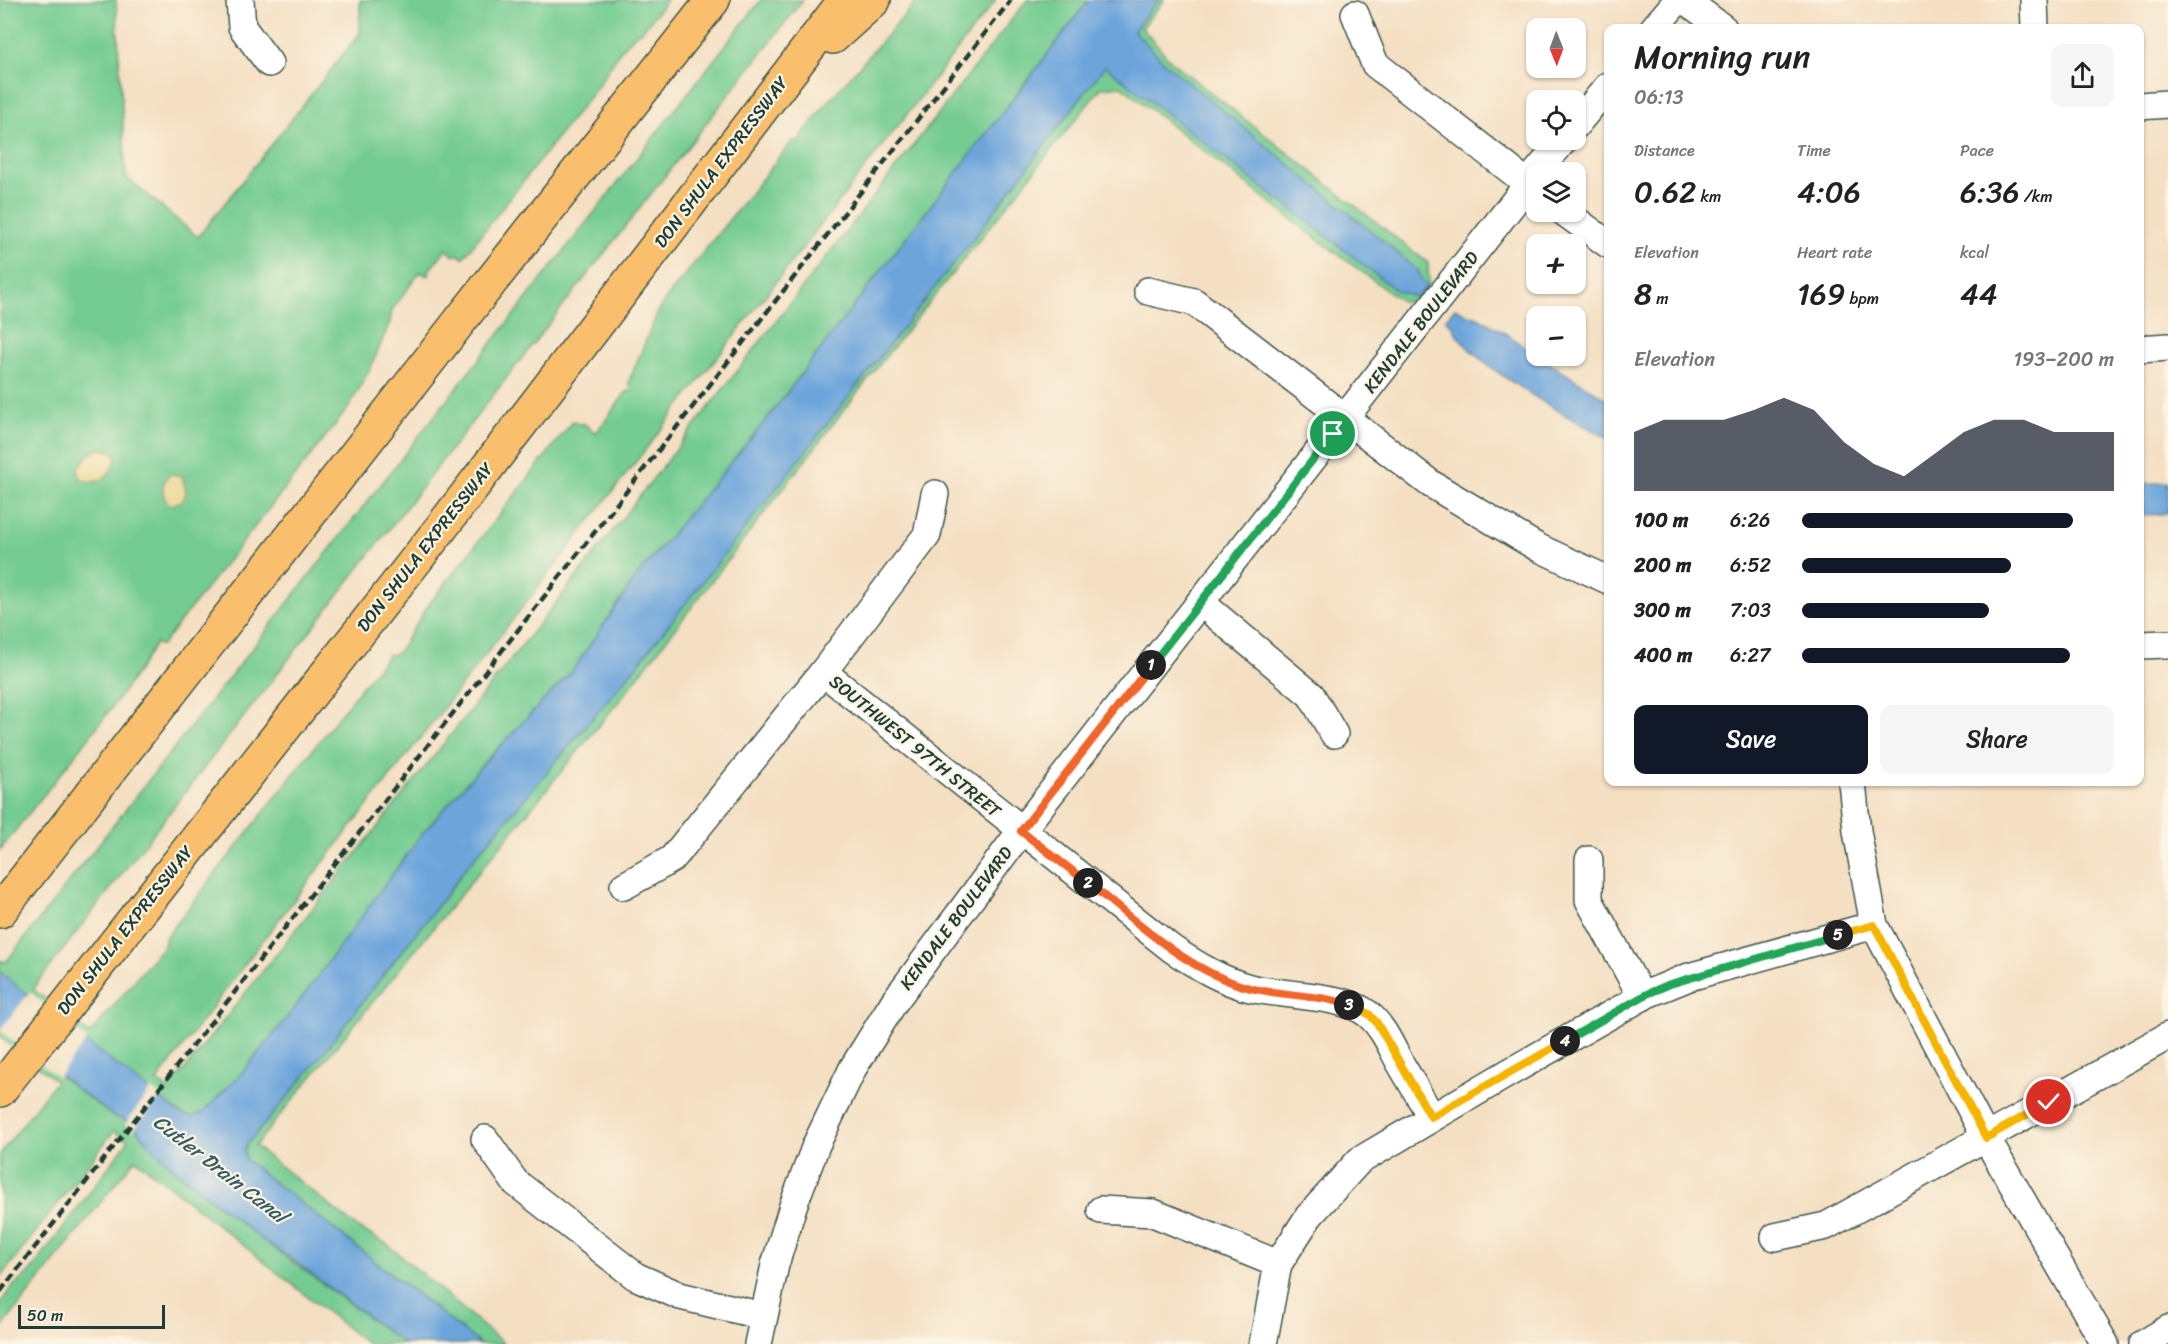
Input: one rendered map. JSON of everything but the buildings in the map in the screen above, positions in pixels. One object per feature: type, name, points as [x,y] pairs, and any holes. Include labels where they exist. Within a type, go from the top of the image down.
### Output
[{"type":"highway","points":[[0,910],[713,0]]},
{"type":"highway","name":"DON SHULA EXPRESSWAY","points":[[0,1090],[441,528],[845,0]]},
{"type":"highway","points":[[774,91],[874,0]]},
{"type":"street","points":[[240,0],[242,27],[269,63]]},
{"type":"street","points":[[1657,24],[1678,0]]},
{"type":"street","points":[[1685,0],[1718,24]]},
{"type":"street","points":[[2034,0],[2035,24]]},
{"type":"street","points":[[1355,14],[1375,64],[1526,174]]},
{"type":"street","points":[[1586,113],[1604,91]]},
{"type":"street","points":[[2144,106],[2168,104]]},
{"type":"street","name":"KENDALE BOULEVARD","points":[[758,1344],[763,1316],[793,1206],[816,1145],[853,1068],[894,1002],[925,957],[1021,831],[1526,190]]},
{"type":"street","points":[[1578,222],[1604,241]]},
{"type":"street","points":[[1148,291],[1194,302],[1407,466],[1461,504],[1537,547],[1604,578]]},
{"type":"street","points":[[2144,349],[2168,347]]},
{"type":"street","points":[[624,886],[672,859],[823,672],[927,535],[935,494]]},
{"type":"street","points":[[1200,602],[1311,695],[1334,734]]},
{"type":"street","points":[[2144,645],[2168,644]]},
{"type":"street","name":"SOUTHWEST 97TH STREET","points":[[823,672],[1172,949],[1210,972],[1248,988],[1340,1002],[1369,1014],[1385,1035],[1431,1117]]},
{"type":"street","points":[[1852,786],[1857,831],[1874,925],[1986,1138],[2105,1344]]},
{"type":"street","points":[[1589,860],[1589,900],[1642,997]]},
{"type":"street","points":[[1263,1344],[1278,1264],[1309,1216],[1359,1161],[1431,1117],[1642,997],[1689,977],[1874,925]]},
{"type":"street","points":[[1775,1237],[1826,1226],[2168,1036]]},
{"type":"street","points":[[485,1139],[514,1182],[635,1276],[680,1296],[763,1316]]},
{"type":"street","points":[[1101,1210],[1153,1212],[1278,1264]]},
{"type":"street","points":[[2143,1344],[2168,1329]]},
{"type":"green space","points":[[0,0],[116,0],[126,177],[198,237],[360,33],[360,0],[615,0],[616,2],[618,0],[667,0],[641,32],[637,33],[620,51],[597,87],[463,258],[457,254],[454,256],[446,249],[428,272],[430,274],[428,276],[420,272],[392,310],[390,322],[372,365],[349,407],[161,646],[156,643],[100,723],[0,850]]},
{"type":"green space","points":[[761,0],[803,0],[35,986],[34,990],[90,1034],[165,944],[165,938],[361,688],[389,654],[393,655],[399,651],[427,607],[573,421],[581,425],[583,423],[596,433],[627,391],[631,392],[629,381],[665,300],[793,140],[800,142],[801,136],[828,102],[918,0],[996,0],[266,936],[157,1081],[168,1090],[578,575],[1027,0],[1089,0],[766,420],[637,576],[573,670],[483,764],[422,834],[294,1009],[241,1074],[202,1113],[186,1117],[87,1043],[29,994],[18,988],[0,972],[0,960],[6,962]]},
{"type":"green space","points":[[1158,0],[1164,0],[1142,28],[1172,62],[1428,263],[1429,286],[1415,301],[1403,302],[1309,233],[1121,86],[1101,88],[868,379],[619,701],[255,1146],[358,1228],[387,1244],[504,1344],[480,1344],[246,1160],[244,1151],[464,870],[630,674],[977,234],[1105,66],[1277,201],[1281,201],[1397,291],[1416,297],[1427,286],[1168,66],[1134,31]]},
{"type":"green space","points":[[0,1026],[82,1094],[111,1114],[130,1123],[175,1170],[231,1215],[404,1344],[367,1344],[135,1159],[0,1330],[0,1304],[12,1287],[30,1272],[128,1141],[114,1131],[0,1278],[0,1154],[56,1081],[0,1037]]},
{"type":"sand","points":[[99,449],[114,454],[116,459],[111,470],[98,481],[86,481],[80,478],[78,469],[89,454]]},
{"type":"sand","points":[[171,474],[182,476],[186,492],[183,500],[172,505],[168,503],[163,492],[165,480]]},
{"type":"water","name":"Cutler Drain Canal","points":[[1089,0],[1158,0],[1134,31],[1168,66],[1392,248],[1419,272],[1427,286],[1416,297],[1397,291],[1281,201],[1277,201],[1105,66],[977,234],[630,674],[464,870],[322,1054],[244,1150],[246,1160],[480,1344],[404,1344],[289,1257],[261,1239],[175,1170],[137,1130],[123,1119],[113,1116],[76,1088],[0,1026],[0,972],[87,1043],[181,1114],[191,1117],[202,1113],[241,1074],[294,1009],[422,834],[483,764],[573,670],[637,576],[766,420]]},
{"type":"water","points":[[1455,308],[1468,315],[1476,316],[1526,348],[1526,366],[1553,366],[1604,398],[1604,436],[1571,419],[1497,372],[1476,355],[1461,339],[1453,326],[1446,319]]},
{"type":"water","points":[[2168,482],[2168,513],[2144,515],[2144,484]]},
{"type":"pier","points":[[30,992],[87,1040],[58,1077],[0,1030]]},
{"type":"pier","points":[[151,1089],[161,1096],[133,1131],[125,1124]]},
{"type":"railway","points":[[0,1292],[1011,0]]},
{"type":"route","points":[[1333,434],[1021,831],[1172,949],[1210,972],[1248,988],[1340,1002],[1369,1014],[1385,1035],[1431,1117],[1623,1007],[1670,984],[1874,925],[1986,1138],[2049,1102]]}]
